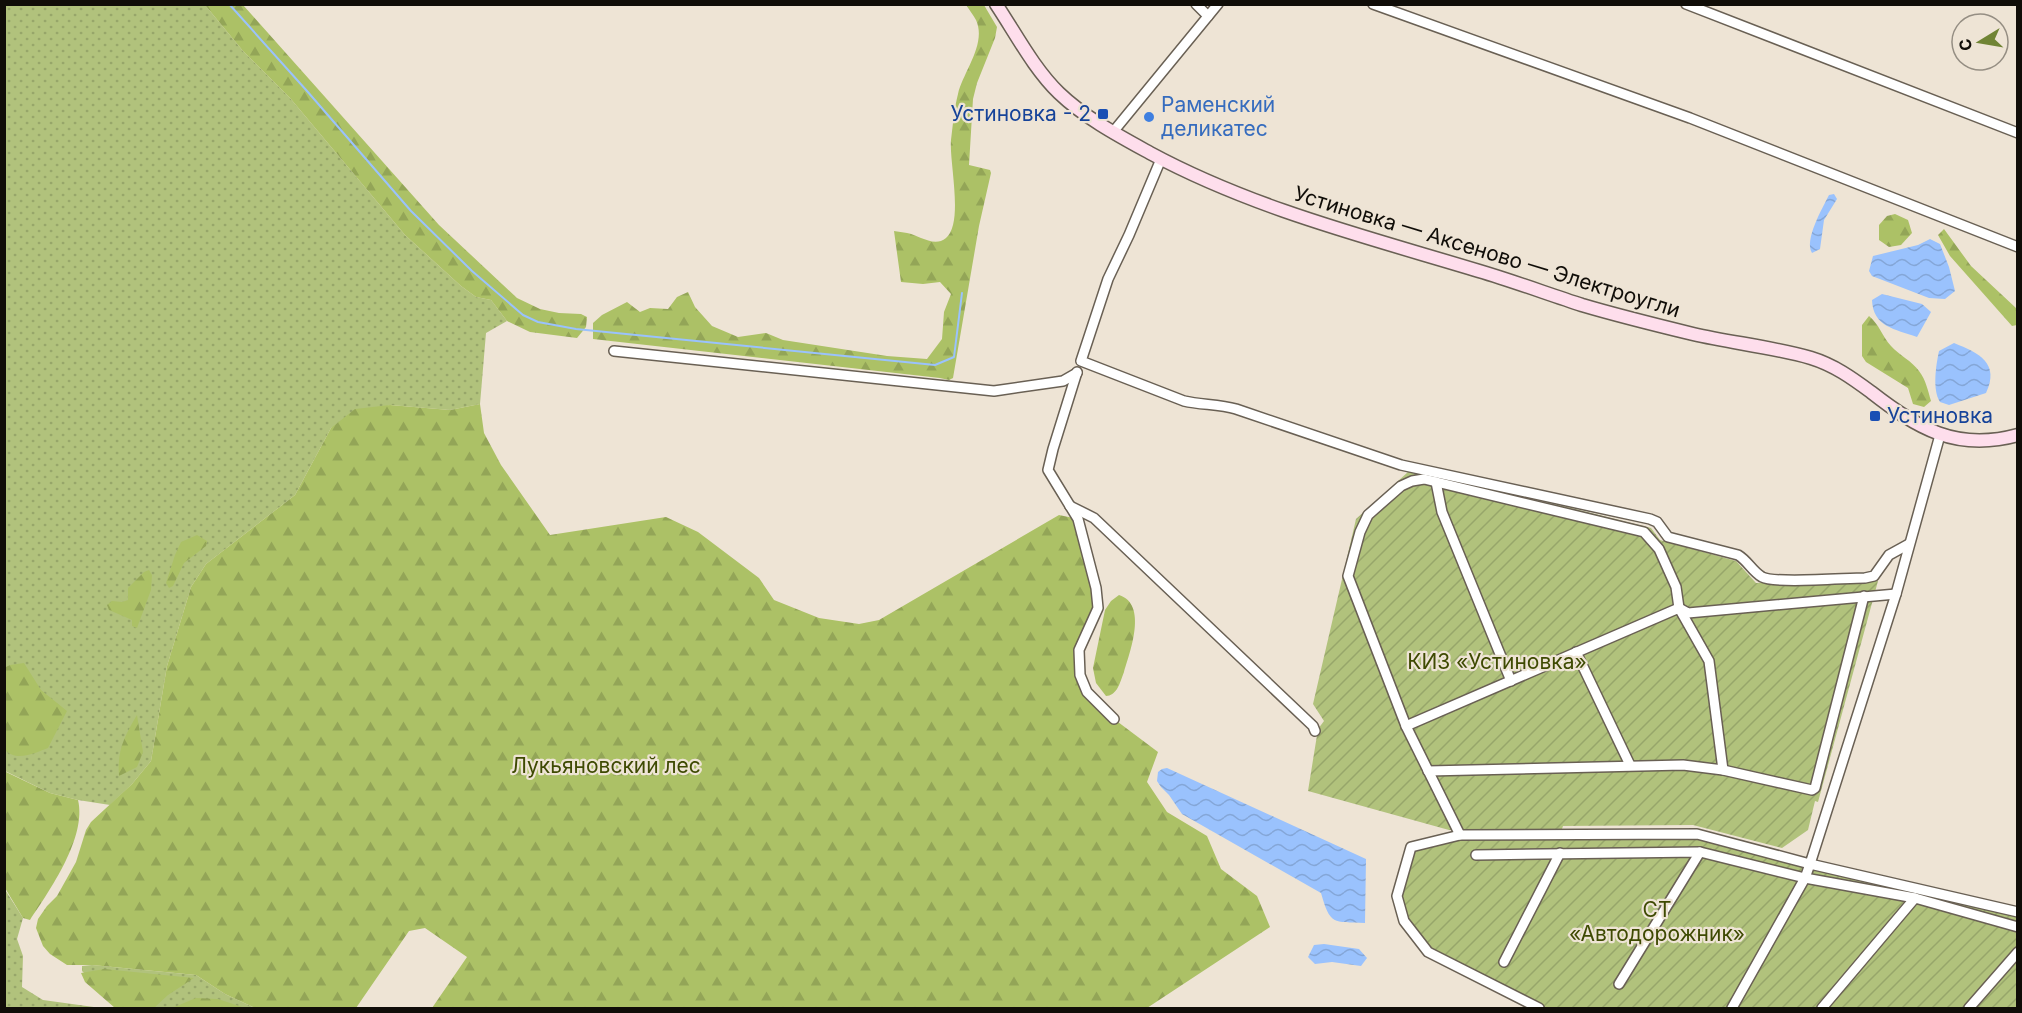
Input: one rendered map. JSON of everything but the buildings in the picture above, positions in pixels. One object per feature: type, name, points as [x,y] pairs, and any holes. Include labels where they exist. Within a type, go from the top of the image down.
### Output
[{"type":"main road","name":"Устиновка — Аксеново — Электроугли","points":[[996,4],[1041,71],[1059,92],[1084,114],[1161,159],[1232,192],[1338,230],[1480,271],[1631,319],[1727,342],[1812,358],[1840,370],[1913,423],[1940,435],[1969,440],[1992,440],[2018,435]]},
{"type":"street","points":[[1196,4],[1208,16]]},
{"type":"street","points":[[1113,132],[1218,4]]},
{"type":"street","points":[[1373,4],[1690,118],[2018,247]]},
{"type":"street","points":[[1686,4],[2018,133]]},
{"type":"street","points":[[1113,719],[1087,692],[1080,675],[1079,650],[1098,608],[1096,588],[1078,519],[1048,470],[1108,279],[1161,159]]},
{"type":"street","points":[[614,351],[994,391],[1063,381],[1077,373]]},
{"type":"street","points":[[1081,361],[1195,404],[1219,404],[1236,409],[1401,465],[1650,519],[1657,522],[1668,537],[1738,555],[1746,560],[1756,572],[1771,580],[1874,576],[1889,555],[1909,543]]},
{"type":"street","points":[[1732,1008],[1805,878],[1896,594],[1940,435]]},
{"type":"street","points":[[1460,836],[1406,726],[1348,576],[1360,532],[1368,515],[1401,486],[1412,481],[1424,479],[1644,532],[1659,549],[1676,587],[1679,609],[1709,661],[1723,770]]},
{"type":"street","points":[[1436,482],[1442,512],[1511,681]]},
{"type":"street","points":[[1070,506],[1094,518],[1313,726],[1315,731]]},
{"type":"street","points":[[1406,726],[1679,609],[1688,613],[1896,594]]},
{"type":"street","points":[[1428,771],[1683,765],[1723,770],[1812,790],[1815,788],[1864,596]]},
{"type":"street","points":[[1576,652],[1630,765]]},
{"type":"street","points":[[1539,1008],[1428,952],[1404,921],[1397,896],[1411,847],[1460,836],[1697,834],[1810,864],[2018,912]]},
{"type":"street","points":[[1619,984],[1700,852]]},
{"type":"street","points":[[1476,855],[1700,852],[1805,878],[1915,898],[2018,927]]},
{"type":"street","points":[[1504,962],[1560,853]]},
{"type":"street","points":[[1822,1008],[1915,898]]},
{"type":"street","points":[[1969,1008],[2018,952]]},
{"type":"green space","points":[[4,5],[205,5],[243,51],[290,98],[405,235],[461,286],[476,297],[491,300],[507,321],[486,333],[480,404],[450,410],[390,405],[331,428],[295,495],[206,564],[191,587],[167,666],[151,761],[110,805],[50,793],[5,771]]},
{"type":"green space","points":[[205,5],[243,5],[439,225],[517,298],[540,309],[581,314],[587,317],[586,327],[577,338],[530,332],[507,321],[491,300],[476,297],[461,286],[405,235],[290,98],[243,51]]},
{"type":"green space","points":[[966,5],[984,5],[997,27],[973,99],[969,165],[990,170],[991,173],[979,226],[953,378],[949,380],[593,339],[593,323],[602,315],[627,302],[640,312],[650,308],[668,309],[677,297],[688,292],[695,307],[712,326],[738,337],[766,333],[783,340],[887,356],[927,359],[942,339],[944,312],[951,294],[940,282],[923,284],[901,282],[894,231],[937,242],[946,238],[951,230],[955,206],[951,140],[955,111],[961,85],[979,39],[976,20]]},
{"type":"green space","points":[[1895,214],[1908,220],[1912,233],[1901,245],[1889,247],[1879,240],[1879,225],[1887,216]]},
{"type":"green space","points":[[1944,229],[1971,266],[2016,308],[2017,325],[2012,326],[1950,256],[1938,235]]},
{"type":"green space","points":[[1869,316],[1891,346],[1913,364],[1921,374],[1931,401],[1924,407],[1913,404],[1908,388],[1866,362],[1862,356],[1862,325]]},
{"type":"green space","name":"Лукьяновский лес","points":[[480,404],[484,433],[501,465],[550,535],[666,517],[698,532],[759,578],[774,600],[819,618],[859,624],[879,620],[1059,515],[1078,519],[1098,608],[1079,650],[1087,692],[1114,719],[1158,752],[1147,782],[1167,812],[1207,836],[1221,869],[1257,896],[1270,927],[1147,1008],[432,1008],[467,957],[425,928],[409,931],[356,1008],[255,1008],[225,994],[196,975],[92,965],[67,965],[50,954],[43,946],[36,928],[38,919],[57,896],[76,862],[86,830],[91,822],[132,784],[151,761],[167,666],[191,587],[206,564],[295,495],[331,428],[355,409],[390,405],[450,410]]},
{"type":"green space","name":"КИЗ «Устиновка»","points":[[1408,472],[1651,528],[1660,540],[1736,561],[1756,583],[1878,581],[1818,802],[1815,801],[1808,830],[1782,848],[1693,825],[1449,830],[1308,791],[1318,729],[1324,721],[1313,704],[1356,519]]},
{"type":"green space","points":[[197,535],[207,541],[206,546],[184,563],[173,586],[169,588],[166,583],[181,542]]},
{"type":"green space","points":[[149,570],[152,575],[151,590],[137,628],[132,626],[132,620],[109,610],[107,605],[112,601],[128,600],[128,588]]},
{"type":"green space","points":[[1119,595],[1128,600],[1133,608],[1135,629],[1119,685],[1114,693],[1106,696],[1096,683],[1093,668],[1105,610]]},
{"type":"green space","points":[[24,663],[41,690],[67,711],[48,748],[20,756],[9,754],[5,750],[4,668]]},
{"type":"green space","points":[[137,715],[143,752],[137,767],[119,776],[122,744]]},
{"type":"green space","points":[[4,771],[50,793],[78,800],[79,815],[72,846],[56,879],[30,920],[23,918],[5,888]]},
{"type":"green space","name":"СТ «Автодорожник»","points":[[1697,834],[2017,912],[2017,1008],[1542,1008],[1428,952],[1404,921],[1397,896],[1411,847],[1454,837]]},
{"type":"green space","points":[[4,888],[23,918],[17,939],[23,956],[22,987],[43,1000],[101,1008],[5,1008]]},
{"type":"green space","points":[[82,966],[196,975],[225,994],[255,1008],[120,1008],[82,971]]},
{"type":"green space","points":[[104,969],[194,978],[168,995],[154,1008],[115,1008],[85,982],[81,973]]},
{"type":"green space","points":[[196,998],[218,999],[245,1008],[172,1008]]},
{"type":"water","points":[[1834,194],[1837,199],[1824,220],[1820,249],[1812,253],[1810,240],[1815,224],[1829,195]]},
{"type":"water","points":[[1930,239],[1940,244],[1955,291],[1945,299],[1929,298],[1872,276],[1869,271],[1873,256],[1918,245]]},
{"type":"water","points":[[1882,294],[1922,304],[1931,312],[1917,337],[1887,326],[1876,316],[1872,300]]},
{"type":"water","points":[[1954,343],[1985,360],[1989,367],[1990,383],[1986,393],[1949,405],[1940,402],[1938,397],[1935,384],[1936,370],[1939,351]]},
{"type":"water","points":[[1167,768],[1366,859],[1365,923],[1334,920],[1327,911],[1321,893],[1182,814],[1157,781],[1158,772]]},
{"type":"water","points":[[1324,944],[1359,949],[1367,958],[1361,966],[1332,962],[1315,964],[1308,957],[1314,945]]},
{"type":"waterway","points":[[229,4],[411,211],[472,271],[523,315],[538,322],[576,329],[935,365],[954,357],[962,293]]},
{"type":"place","name":"Устиновка - 2","points":[[1103,114]]},
{"type":"place","name":"Раменский деликатес","points":[[1149,117]]},
{"type":"place","name":"Устиновка","points":[[1875,416]]}]
